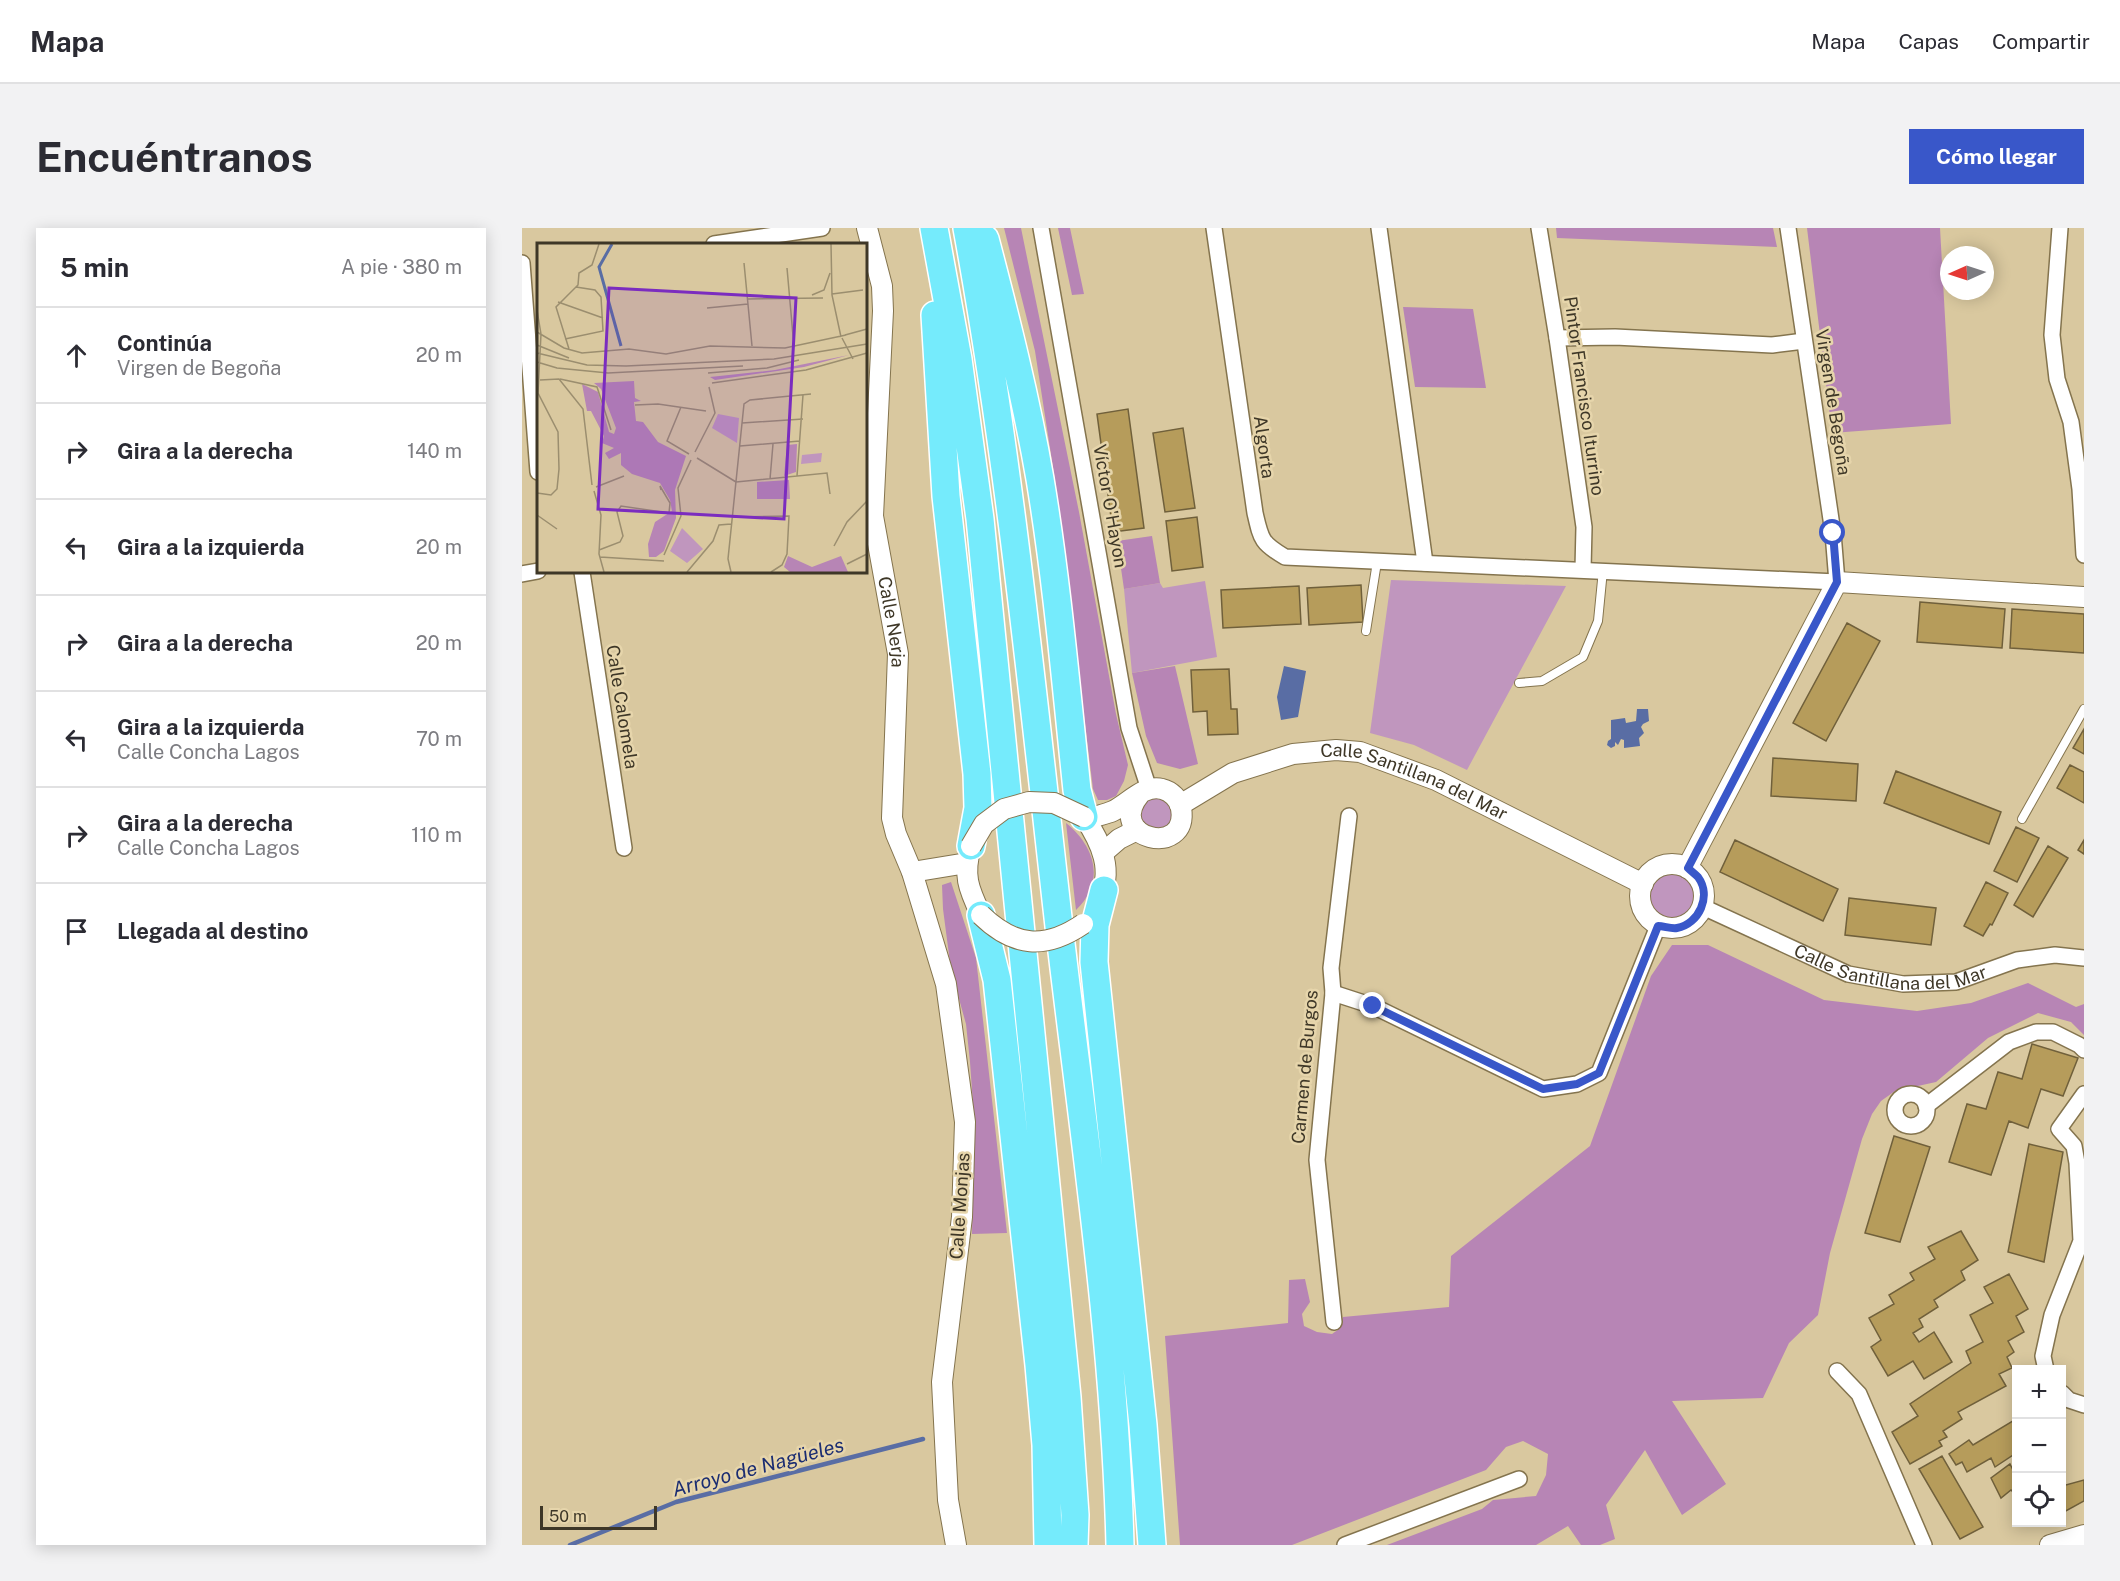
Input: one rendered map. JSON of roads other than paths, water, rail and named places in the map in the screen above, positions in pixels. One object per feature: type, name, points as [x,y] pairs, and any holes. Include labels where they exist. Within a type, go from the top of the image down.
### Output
[{"type":"highway","points":[[934,228],[958,359],[980,519],[1067,1397],[1075,1515],[1074,1545]]},
{"type":"highway","points":[[967,228],[988,347],[1006,478],[1085,1134],[1102,1283],[1120,1545]]},
{"type":"highway","points":[[980,228],[1005,315],[1040,478],[1077,790],[1085,818]]},
{"type":"highway","points":[[940,260],[935,323],[942,402],[946,496],[978,808],[969,854]]},
{"type":"highway","points":[[1104,890],[1095,925],[1094,962],[1143,1425],[1152,1545]]},
{"type":"highway","points":[[981,915],[997,980],[1011,1108],[1045,1434],[1048,1545]]},
{"type":"street","points":[[721,243],[822,228]]},
{"type":"street","name":"Calle Nerja","points":[[867,228],[882,286],[883,311],[869,516],[898,654],[892,818],[896,834],[912,872]]},
{"type":"street","name":"Víctor O'Hayon","points":[[1041,228],[1129,728],[1145,792]]},
{"type":"street","name":"Algorta","points":[[1214,228],[1248,473],[1261,538],[1285,557],[1837,582]]},
{"type":"street","points":[[1378,228],[1425,563]]},
{"type":"street","name":"Pintor Francisco Iturrino","points":[[1539,228],[1584,527],[1583,569]]},
{"type":"street","name":"Virgen de Begoña","points":[[1788,228],[1833,533],[1837,582]]},
{"type":"street","points":[[2060,228],[2052,335],[2057,379],[2071,422],[2080,489],[2084,555]]},
{"type":"street","points":[[527,270],[537,454]]},
{"type":"street","points":[[1557,338],[1615,337],[1772,345],[1804,341]]},
{"type":"street","points":[[522,574],[537,571]]},
{"type":"street","name":"Calle Calomela","points":[[582,573],[624,848]]},
{"type":"street","points":[[1688,868],[1837,582],[2084,597]]},
{"type":"street","name":"Calle Santillana del Mar","points":[[1180,805],[1233,772],[1293,754],[1335,750],[1360,752],[1436,780],[1643,884]]},
{"type":"street","points":[[1085,818],[1112,812],[1145,792],[1162,789],[1173,794],[1180,805],[1182,817],[1178,828],[1169,836],[1158,839],[1146,837],[1137,830],[1132,821],[1131,811],[1134,802],[1145,792]]},
{"type":"street","points":[[1029,802],[1054,803],[1085,818],[1104,852],[1106,871],[1104,890],[1083,924],[1068,934],[1050,941],[1030,942],[1012,938],[995,928],[981,915],[969,890],[969,854],[984,824],[1004,809],[1029,802]]},
{"type":"street","name":"Carmen de Burgos","points":[[1334,1322],[1317,1160],[1333,993],[1331,968],[1349,816]]},
{"type":"street","points":[[1104,852],[1119,839],[1137,830]]},
{"type":"street","points":[[912,872],[969,854]]},
{"type":"street","points":[[1670,864],[1688,868],[1699,878],[1704,892],[1703,907],[1692,922],[1676,928],[1658,926],[1646,915],[1640,900],[1643,884],[1654,870],[1670,864]]},
{"type":"street","name":"Calle Monjas","points":[[912,872],[946,984],[965,1122],[962,1217],[942,1382],[948,1500],[956,1545]]},
{"type":"street","name":"Calle Santillana del Mar","points":[[1703,907],[1848,974],[1903,984],[1956,982],[2018,960],[2055,955],[2084,958]]},
{"type":"street","points":[[1333,993],[1373,1006],[1543,1089],[1577,1084],[1599,1073],[1658,926]]},
{"type":"street","points":[[1926,1106],[2008,1042],[2036,1032],[2053,1032],[2079,1045],[2084,1050]]},
{"type":"street","points":[[2045,1365],[2043,1356],[2052,1315],[2081,1241],[2074,1146],[2059,1129],[2084,1094]]},
{"type":"street","points":[[1837,1371],[1859,1394],[1924,1545]]},
{"type":"street","points":[[2066,1397],[2084,1405]]},
{"type":"street","points":[[1345,1545],[1519,1479]]},
{"type":"street","points":[[2050,1545],[2084,1534]]},
{"type":"lane","points":[[1366,631],[1382,562]]},
{"type":"lane","points":[[1519,683],[1542,681],[1583,657],[1598,621],[1603,570]]},
{"type":"lane","points":[[2022,819],[2084,709]]},
{"type":"water","points":[[1284,666],[1306,671],[1298,717],[1281,720],[1277,697]]},
{"type":"water","points":[[1637,709],[1648,709],[1649,721],[1641,727],[1644,733],[1639,738],[1640,746],[1624,748],[1624,740],[1621,739],[1618,745],[1615,742],[1615,746],[1611,748],[1607,745],[1611,739],[1611,720],[1625,718],[1626,723],[1636,721]]},
{"type":"waterway","name":"Arroyo de Nagüeles","points":[[570,1545],[676,1502],[923,1439]]}]
